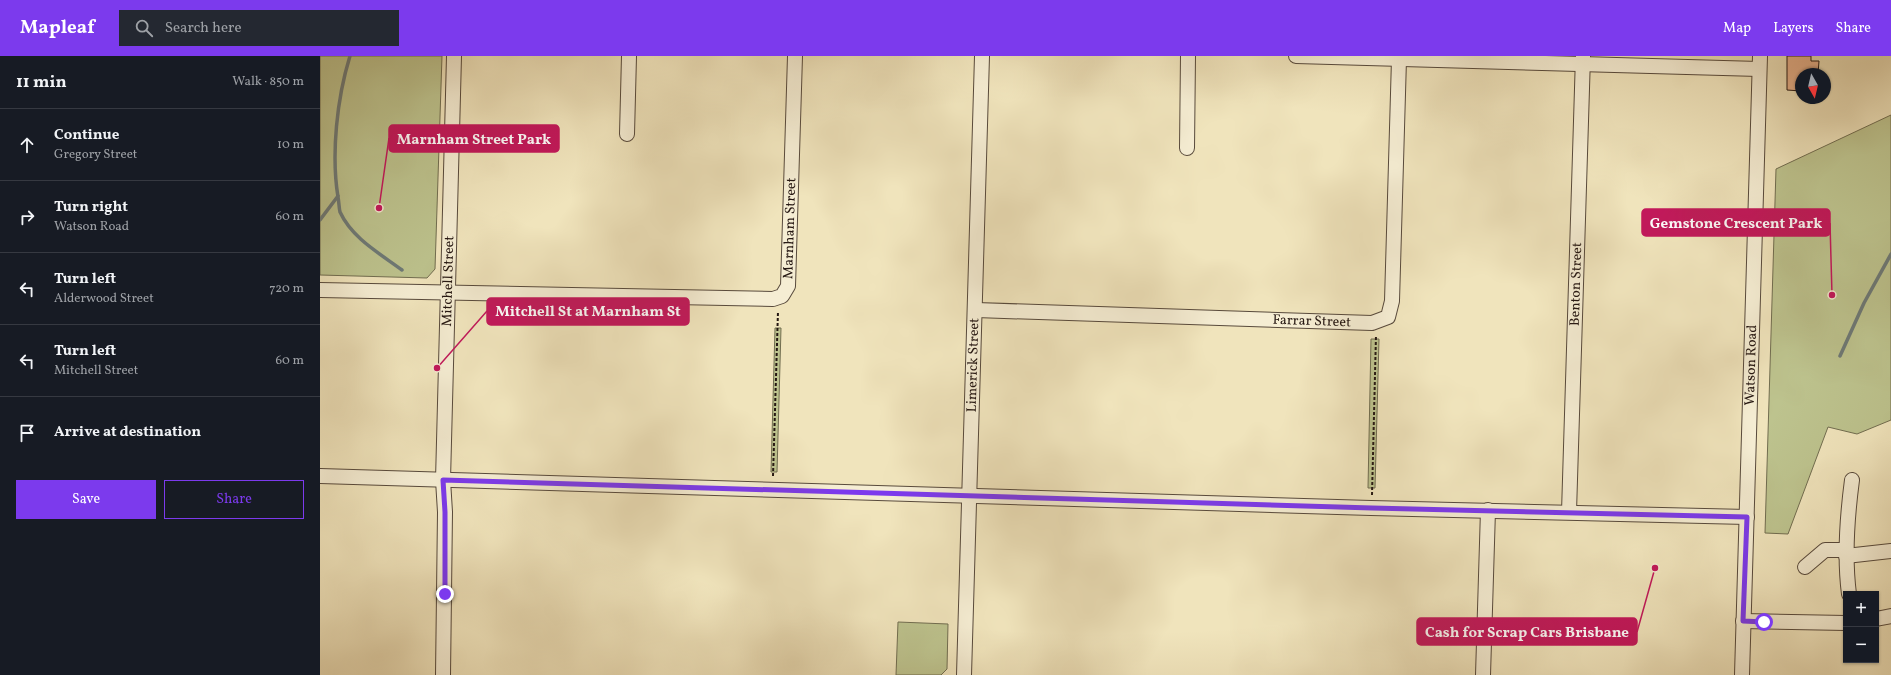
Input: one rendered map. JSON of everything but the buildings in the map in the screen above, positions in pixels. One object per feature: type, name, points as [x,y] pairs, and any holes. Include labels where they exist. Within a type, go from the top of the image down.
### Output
[{"type":"street","name":"Mitchell Street","points":[[444,675],[445,512],[443,480],[454,56]]},
{"type":"street","points":[[627,134],[629,56]]},
{"type":"street","name":"Marnham Street","points":[[773,299],[782,296],[788,286],[795,56]]},
{"type":"street","name":"Limerick Street","points":[[964,675],[976,310],[982,56]]},
{"type":"street","points":[[1187,148],[1188,56]]},
{"type":"street","points":[[1296,56],[1399,59],[1759,62]]},
{"type":"street","name":"Farrar Street","points":[[976,310],[1372,323],[1388,317],[1392,301],[1399,59]]},
{"type":"street","name":"Benton Street","points":[[1569,512],[1583,60]]},
{"type":"street","name":"Watson Road","points":[[1742,675],[1759,62]]},
{"type":"street","points":[[320,290],[773,299]]},
{"type":"street","points":[[320,476],[1372,508],[1747,517]]},
{"type":"street","points":[[1850,591],[1846,553],[1848,513],[1852,480]]},
{"type":"street","points":[[1483,675],[1488,510]]},
{"type":"street","points":[[1806,567],[1825,550],[1846,553],[1891,551]]},
{"type":"street","points":[[1879,618],[1891,616]]},
{"type":"street","points":[[1743,621],[1843,623]]},
{"type":"path","points":[[772,490],[778,313],[773,299]]},
{"type":"path","points":[[1372,323],[1376,338],[1372,508]]},
{"type":"green space","points":[[320,56],[442,56],[435,269],[427,278],[320,275]]},
{"type":"green space","points":[[1891,115],[1891,420],[1857,434],[1828,427],[1788,534],[1765,533],[1776,169]]},
{"type":"green space","points":[[775,328],[781,328],[777,472],[771,472]]},
{"type":"green space","points":[[1371,339],[1379,339],[1375,488],[1368,488]]},
{"type":"green space","points":[[898,622],[948,624],[947,669],[941,675],[896,675]]},
{"type":"waterway","points":[[350,56],[345,72],[336,126],[335,163],[340,212],[345,221],[359,237],[375,251],[402,270]]},
{"type":"waterway","points":[[320,220],[338,196]]},
{"type":"waterway","points":[[1840,356],[1864,303],[1891,254]]},
{"type":"place","name":"Marnham Street Park","points":[[379,208]]},
{"type":"place","name":"Gemstone Crescent Park","points":[[1832,295]]},
{"type":"place","name":"Mitchell St at Marnham St","points":[[437,368]]},
{"type":"place","name":"Cash for Scrap Cars Brisbane","points":[[1655,568]]},
{"type":"route","points":[[445,594],[445,512],[443,480],[1372,508],[1747,517],[1743,621],[1764,622]]}]
